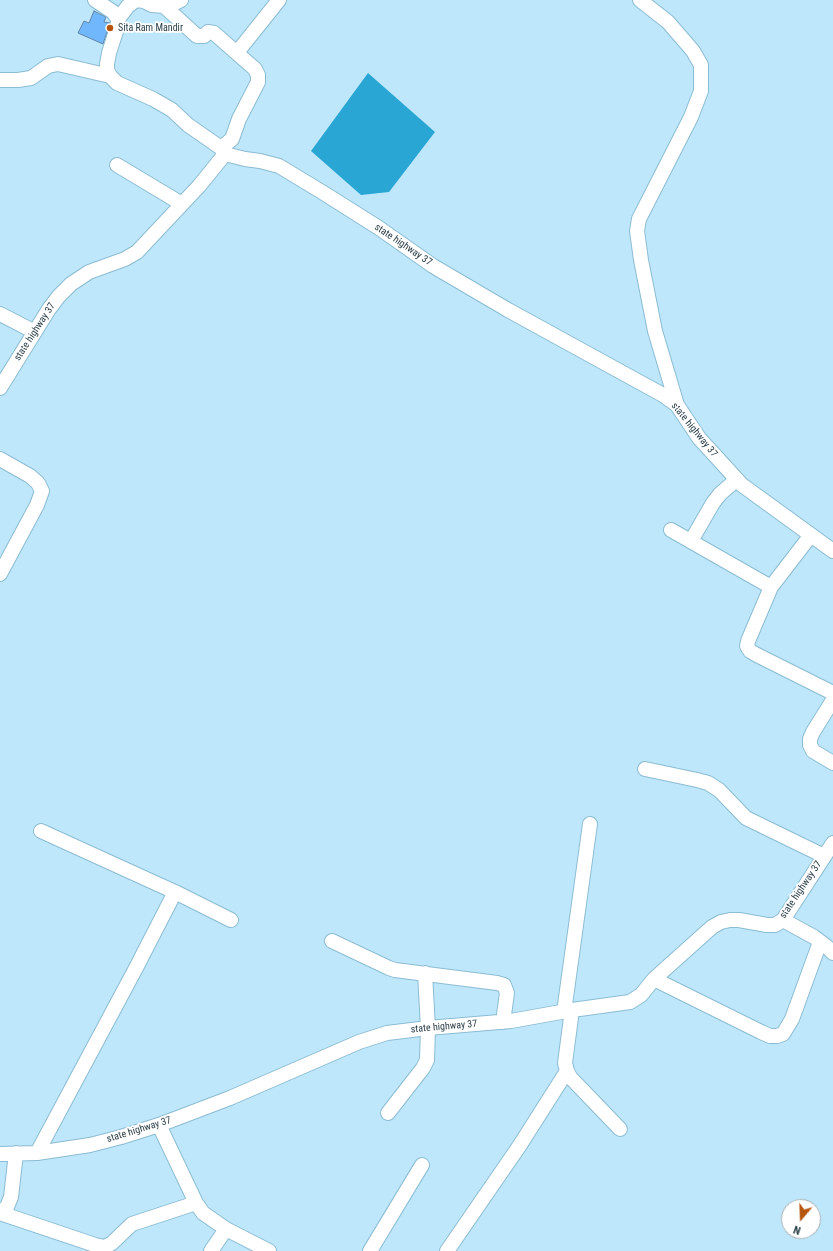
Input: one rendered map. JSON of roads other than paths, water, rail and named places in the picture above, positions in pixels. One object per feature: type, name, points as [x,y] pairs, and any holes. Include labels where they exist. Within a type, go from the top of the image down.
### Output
[{"type":"street","points":[[95,0],[113,12],[118,20]]},
{"type":"street","points":[[164,6],[197,36],[204,36],[208,32],[214,33],[255,69],[258,75],[258,82],[239,118],[232,139],[223,151],[188,125],[172,110],[153,99],[117,83],[110,76],[107,70],[109,53],[118,25],[118,20],[128,6],[136,0],[144,1],[152,5],[164,6],[181,0]]},
{"type":"street","points":[[239,55],[241,47],[279,0]]},
{"type":"street","points":[[640,0],[668,22],[693,51],[701,66],[701,91],[691,117],[639,219],[637,231],[639,253],[655,331],[677,405]]},
{"type":"street","points":[[0,80],[32,78],[48,66],[58,64],[110,76]]},
{"type":"street","name":"state highway 37","points":[[0,388],[49,309],[71,284],[90,272],[125,259],[137,252],[199,186],[223,151],[245,159],[279,166],[379,228],[433,266],[508,310],[551,332],[663,395],[677,405],[699,438],[736,480],[833,551]]},
{"type":"street","points":[[117,165],[182,204]]},
{"type":"street","points":[[0,314],[35,332]]},
{"type":"street","points":[[0,459],[30,476],[38,483],[42,491],[37,506],[0,574]]},
{"type":"street","points":[[690,541],[713,503],[720,494],[736,480]]},
{"type":"street","points":[[671,530],[771,586]]},
{"type":"street","points":[[811,535],[771,586],[747,646],[750,651],[833,693]]},
{"type":"street","points":[[833,700],[813,732],[810,745],[813,750],[833,763]]},
{"type":"street","points":[[645,769],[697,780],[708,784],[718,790],[746,818],[824,856]]},
{"type":"street","points":[[590,824],[568,1011],[565,1063],[566,1071],[570,1077],[620,1129]]},
{"type":"street","points":[[41,831],[175,892],[231,920]]},
{"type":"street","name":"state highway 37","points":[[0,1154],[37,1152],[90,1145],[121,1137],[159,1125],[230,1098],[359,1042],[387,1033],[503,1022],[630,1002],[640,995],[654,979],[712,927],[721,922],[739,920],[775,925],[783,920],[833,842]]},
{"type":"street","points":[[37,1152],[175,892]]},
{"type":"street","points":[[783,920],[833,951]]},
{"type":"street","points":[[332,941],[389,968],[504,985],[507,993],[503,1022]]},
{"type":"street","points":[[654,979],[761,1032],[770,1036],[777,1036],[784,1034],[792,1019],[820,942]]},
{"type":"street","points":[[388,1113],[423,1068],[427,1060],[428,1028],[426,973]]},
{"type":"street","points":[[446,1251],[520,1145],[566,1071]]},
{"type":"street","points":[[159,1125],[196,1203],[204,1213],[226,1228],[269,1251]]},
{"type":"street","points":[[0,1212],[7,1206],[11,1197],[16,1154]]},
{"type":"street","points":[[370,1251],[422,1165]]},
{"type":"street","points":[[0,1212],[104,1247],[112,1243],[132,1224],[196,1203]]},
{"type":"street","points":[[211,1251],[226,1228]]},
{"type":"water","points":[[368,73],[435,132],[389,192],[361,195],[311,151]]},
{"type":"place","name":"Sita Ram Mandir","points":[[110,28]]}]
